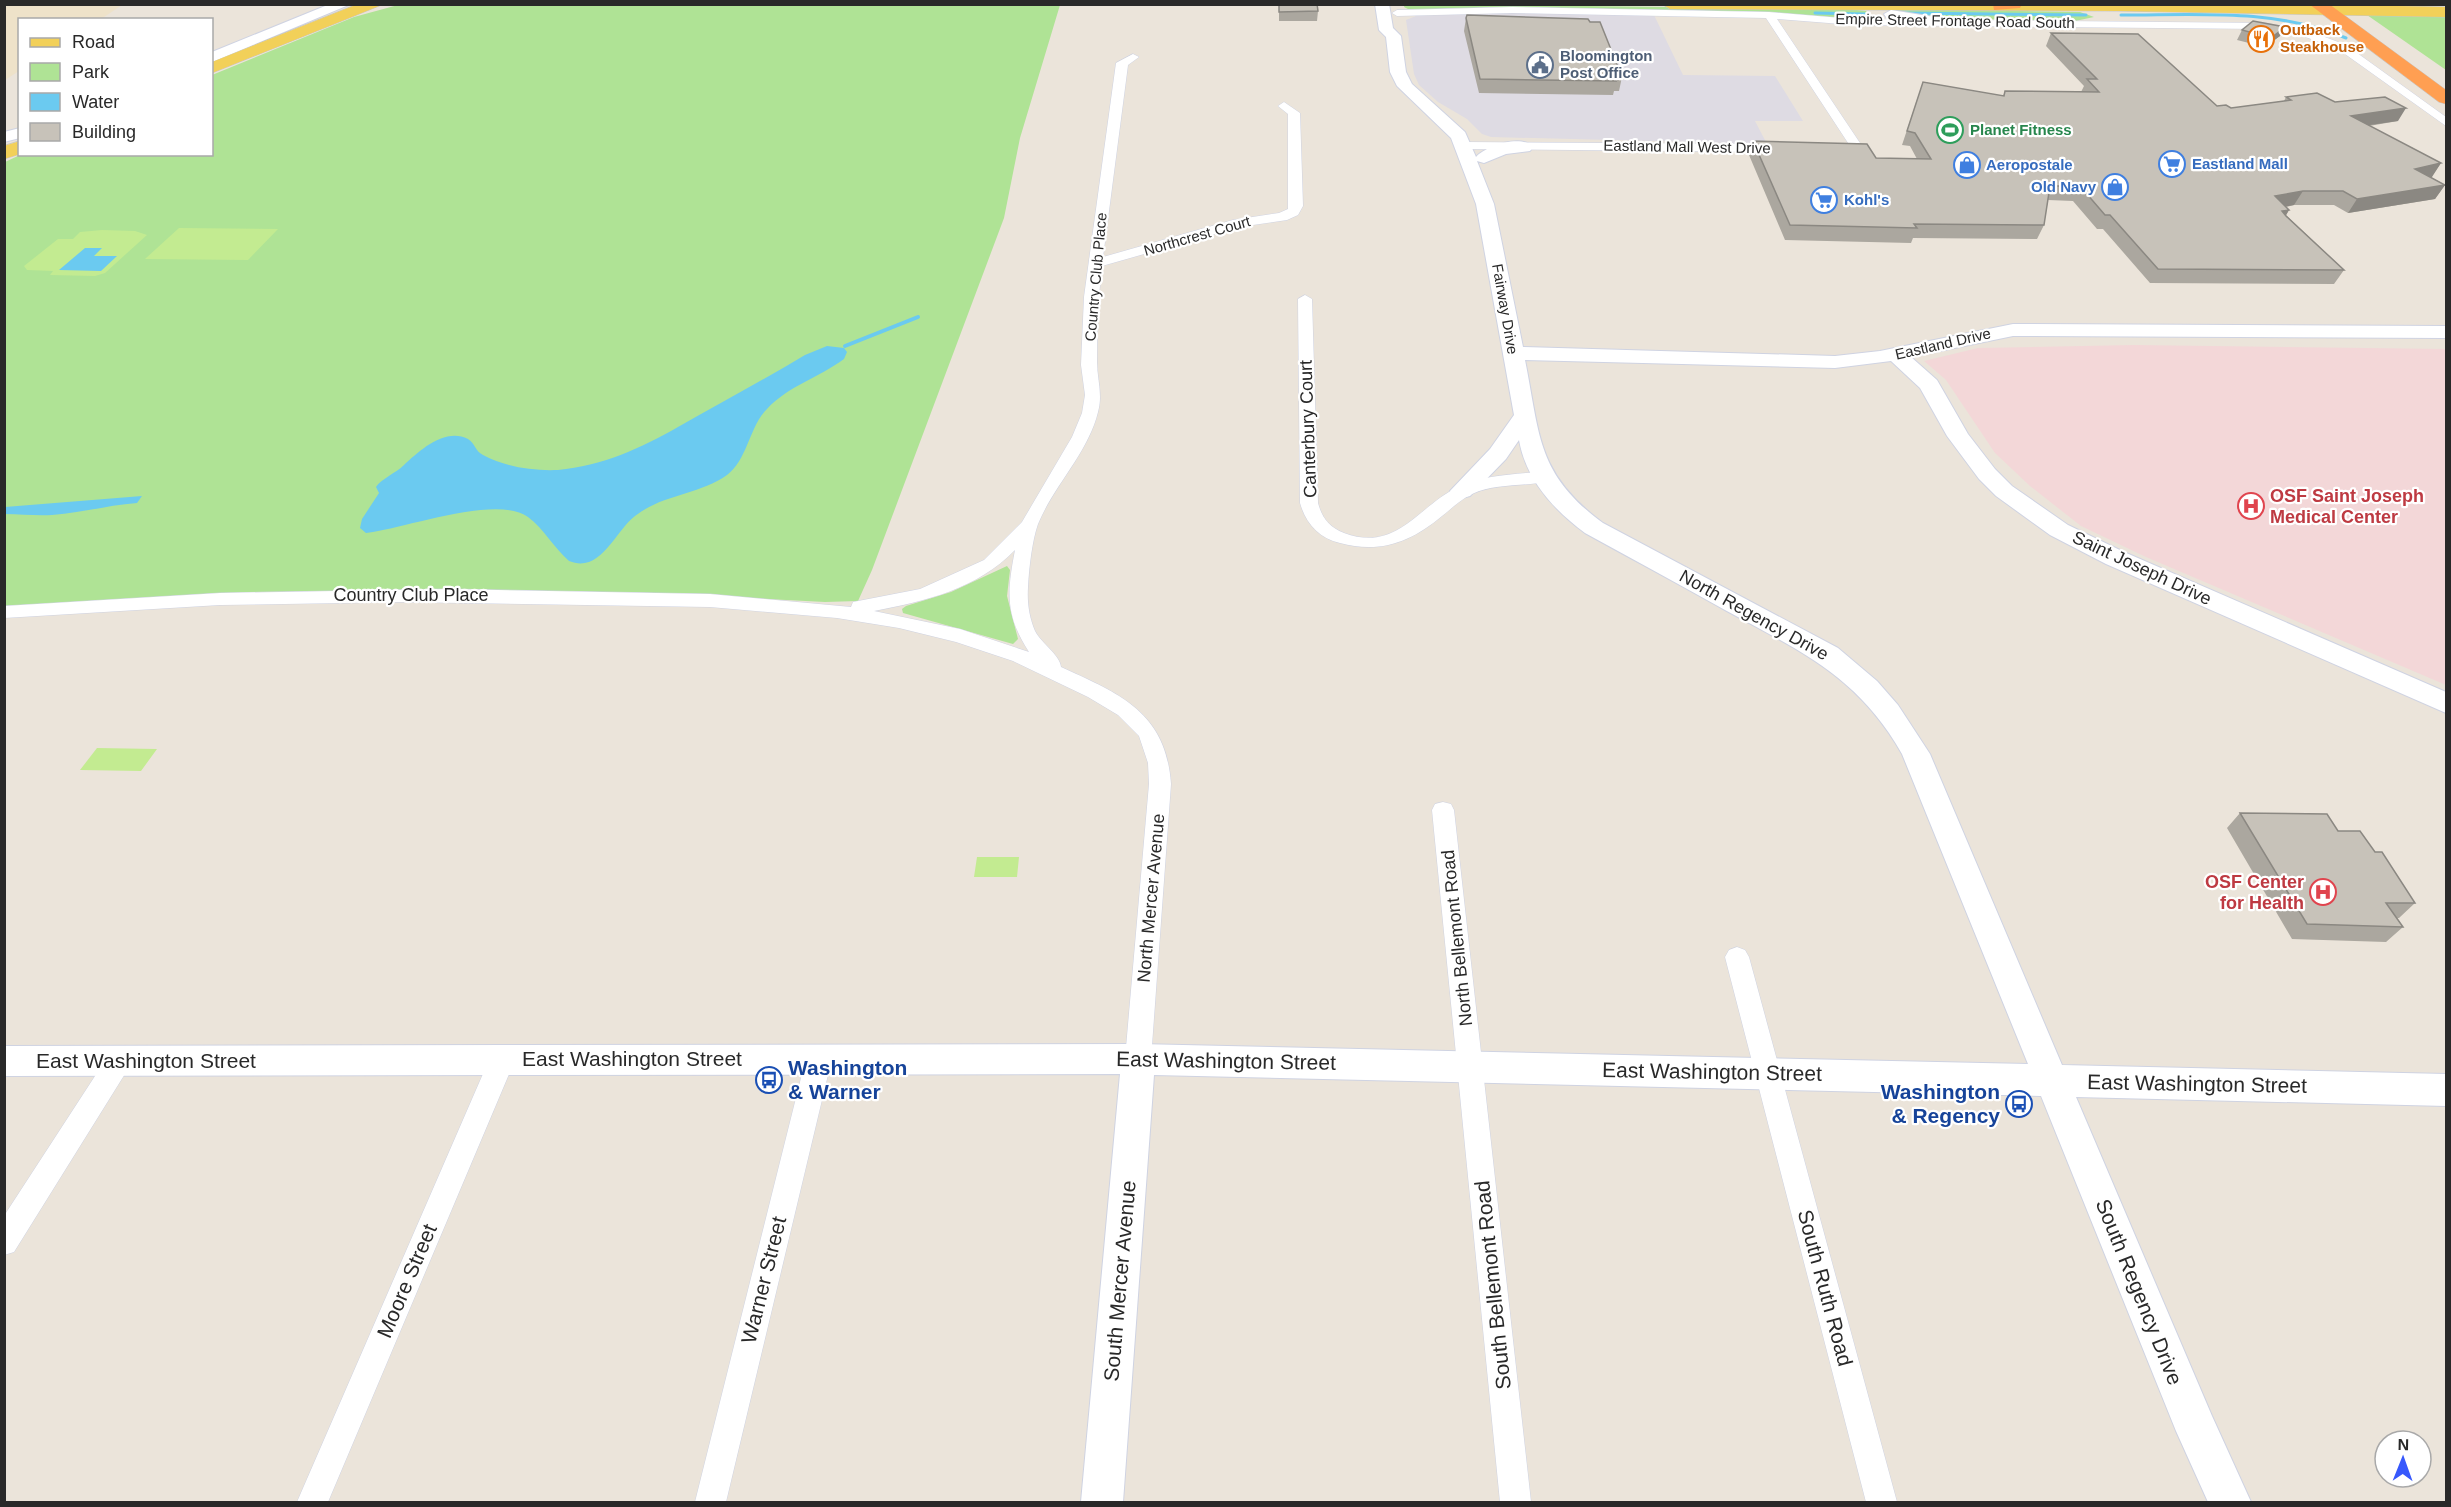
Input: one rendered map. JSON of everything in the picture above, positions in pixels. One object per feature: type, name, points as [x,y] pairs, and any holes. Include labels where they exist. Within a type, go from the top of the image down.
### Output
[{"type":"highway","points":[[2320,7],[2346,13],[2446,77]]},
{"type":"highway","points":[[2290,9],[2346,13],[2446,98]]},
{"type":"main road","points":[[213,57],[340,11],[368,4]]},
{"type":"main road","points":[[213,68],[340,11],[375,4]]},
{"type":"main road","points":[[1382,4],[1386,30],[1394,36],[1401,80],[1410,93],[1474,146],[1502,149],[1524,147]]},
{"type":"main road","points":[[1670,4],[1869,5],[1887,14],[1934,21]]},
{"type":"main road","points":[[1887,14],[2007,5],[2290,9],[2320,7]]},
{"type":"main road","points":[[2044,6],[2086,10],[2098,15],[2102,23]]},
{"type":"main road","points":[[2119,6],[2111,13],[2120,23]]},
{"type":"main road","points":[[1394,36],[1400,30],[1396,9]]},
{"type":"main road","points":[[2346,13],[2446,12]]},
{"type":"main road","name":"Fairway Drive","points":[[1474,146],[1525,415]]},
{"type":"main road","name":"Eastland Drive","points":[[1512,353],[1825,362],[1897,355],[1959,338],[2013,330],[2446,332]]},
{"type":"main road","name":"Saint Joseph Drive","points":[[1897,355],[1929,385],[1958,436],[1987,474],[2004,491],[2059,530],[2115,558],[2446,703]]},
{"type":"main road","points":[[1462,491],[1498,454],[1525,415]]},
{"type":"main road","name":"North Regency Drive","points":[[1525,415],[1532,451],[1542,477],[1577,515],[1594,528],[1829,655],[1863,682],[1886,706],[1916,754],[2052,1081]]},
{"type":"main road","name":"East Washington Street","points":[[4,1061],[1138,1059],[2446,1090]]},
{"type":"main road","name":"South Mercer Avenue","points":[[1102,1503],[1138,1059]]},
{"type":"main road","name":"South Regency Drive","points":[[2052,1081],[2197,1431],[2230,1503]]},
{"type":"street","name":"Empire Street Frontage Road South","points":[[1396,9],[1769,15],[1887,14]]},
{"type":"street","points":[[1769,15],[1852,149]]},
{"type":"street","name":"Empire Street Frontage Road South","points":[[1934,21],[2252,25],[2296,31],[2329,40],[2348,50],[2446,122]]},
{"type":"street","name":"Country Club Place","points":[[817,608],[878,605],[922,595],[950,585],[991,564],[1029,525],[1064,469],[1090,413],[1093,395],[1089,364],[1090,316],[1095,264],[1122,63],[1133,57]]},
{"type":"street","name":"Northcrest Court","points":[[1095,264],[1238,223],[1282,218],[1293,213],[1296,206],[1294,112],[1284,106]]},
{"type":"street","name":"Eastland Mall West Drive","points":[[1474,146],[1798,148]]},
{"type":"street","name":"Eastland Mall West Drive","points":[[1524,147],[1588,146]]},
{"type":"street","name":"Canterbury Court","points":[[1305,299],[1310,503],[1314,520],[1326,531],[1344,539],[1374,544],[1394,541],[1413,532],[1462,491],[1481,484],[1542,477]]},
{"type":"street","name":"Country Club Place","points":[[1029,525],[1017,584],[1018,612],[1028,638],[1061,674]]},
{"type":"street","name":"Country Club Place","points":[[4,612],[219,599],[423,595],[631,598],[817,608],[864,614],[942,631],[999,649],[1061,674],[1126,709],[1137,718],[1153,738]]},
{"type":"street","name":"North Mercer Avenue","points":[[1138,1059],[1160,784],[1159,753],[1153,738]]},
{"type":"street","name":"North Bellemont Road","points":[[1443,810],[1471,1067]]},
{"type":"street","name":"South Ruth Road","points":[[1737,957],[1882,1503]]},
{"type":"street","name":"Warner Street","points":[[710,1503],[819,1058]]},
{"type":"street","name":"Moore Street","points":[[312,1503],[502,1060]]},
{"type":"street","points":[[4,1242],[119,1061]]},
{"type":"street","name":"South Bellemont Road","points":[[1471,1067],[1516,1503]]},
{"type":"shaded area","points":[[5,4],[122,4],[102,18],[18,18],[18,72],[5,80]]},
{"type":"shaded area","points":[[1500,13],[1654,15],[1683,75],[1775,76],[1803,121],[1755,121],[1767,144],[1491,137],[1482,134],[1467,119],[1438,102],[1419,85],[1414,74],[1406,20],[1416,16]]},
{"type":"shaded area","name":"OSF Saint Joseph Medical Center","points":[[2134,345],[2446,349],[2446,685],[2146,557],[2081,526],[2030,486],[1995,453],[1946,380],[1924,361],[1978,348]]},
{"type":"green space","points":[[1405,4],[1847,9],[1866,11],[1871,16],[1856,20],[1410,10],[1404,7]]},
{"type":"green space","points":[[398,5],[1060,5],[1020,138],[1004,218],[872,570],[858,601],[825,602],[653,593],[428,590],[255,592],[5,607],[5,162],[18,156],[213,156],[213,75],[354,17]]},
{"type":"green space","points":[[1897,9],[2080,12],[2094,17],[2075,21],[1917,18],[1895,12]]},
{"type":"green space","points":[[2446,14],[2446,70],[2367,15]]},
{"type":"green space","points":[[179,228],[278,229],[248,260],[145,259]]},
{"type":"green space","points":[[135,231],[147,235],[105,273],[95,276],[50,275],[53,271],[27,270],[24,266],[58,239],[73,239],[80,232]]},
{"type":"green space","points":[[1007,566],[1010,570],[1007,596],[1018,639],[1013,644],[903,613],[902,609],[906,606],[951,592]]},
{"type":"green space","points":[[97,748],[157,749],[141,771],[80,770]]},
{"type":"green space","points":[[977,857],[1019,857],[1017,877],[974,877]]},
{"type":"water","points":[[85,248],[102,248],[94,256],[117,256],[101,271],[59,270]]},
{"type":"water","points":[[827,346],[844,348],[847,352],[844,359],[775,401],[761,416],[740,460],[727,475],[705,487],[646,509],[635,516],[606,549],[590,562],[569,561],[534,522],[514,511],[496,509],[452,514],[366,533],[360,528],[362,519],[379,493],[376,487],[378,484],[425,447],[442,438],[459,436],[468,439],[483,455],[501,463],[519,467],[558,470],[590,465],[650,442],[805,355]]},
{"type":"water","points":[[142,496],[137,503],[63,514],[5,514],[5,507]]},
{"type":"building","points":[[1279,4],[1317,4],[1318,11],[1279,12]]},
{"type":"building","name":"Bloomington Post Office","points":[[1467,15],[1588,19],[1590,22],[1600,22],[1622,77],[1614,77],[1616,81],[1480,79]]},
{"type":"building","points":[[2253,21],[2285,27],[2271,38],[2242,30]]},
{"type":"building","name":"Eastland Mall","points":[[2051,33],[2138,34],[2217,106],[2226,105],[2231,108],[2291,100],[2286,97],[2317,93],[2335,102],[2385,97],[2406,108],[2351,116],[2441,163],[2415,169],[2445,185],[2357,199],[2343,191],[2303,191],[2275,196],[2289,210],[2282,211],[2286,216],[2344,270],[2158,269],[2110,215],[2105,215],[2080,186],[2050,186],[2044,225],[1914,224],[1917,228],[1790,225],[1753,141],[1867,144],[1876,158],[1931,159],[1915,133],[1907,131],[1923,82],[2004,96],[2005,91],[2099,92],[2087,79],[2097,79]]},
{"type":"building","name":"OSF Center for Health","points":[[2240,813],[2327,814],[2338,831],[2360,831],[2375,852],[2382,852],[2415,903],[2386,903],[2403,927],[2307,924]]},
{"type":"waterway","points":[[1815,13],[1865,14]]},
{"type":"waterway","points":[[1902,13],[2086,15]]},
{"type":"waterway","points":[[2121,15],[2235,15],[2292,22],[2319,28],[2346,38]]},
{"type":"waterway","points":[[845,346],[918,317]]},
{"type":"place","name":"Outback Steakhouse","points":[[2261,39]]},
{"type":"place","name":"Bloomington Post Office","points":[[1540,65]]},
{"type":"place","name":"Planet Fitness","points":[[1950,130]]},
{"type":"place","name":"Eastland Mall","points":[[2172,164]]},
{"type":"place","name":"Aeropostale","points":[[1967,165]]},
{"type":"place","name":"Old Navy","points":[[2115,187]]},
{"type":"place","name":"Kohl's","points":[[1824,200]]},
{"type":"place","name":"OSF Saint Joseph Medical Center","points":[[2251,506]]},
{"type":"place","name":"OSF Center for Health","points":[[2323,892]]},
{"type":"place","name":"Washington & Warner","points":[[769,1080]]},
{"type":"place","name":"Washington & Regency","points":[[2019,1104]]}]
